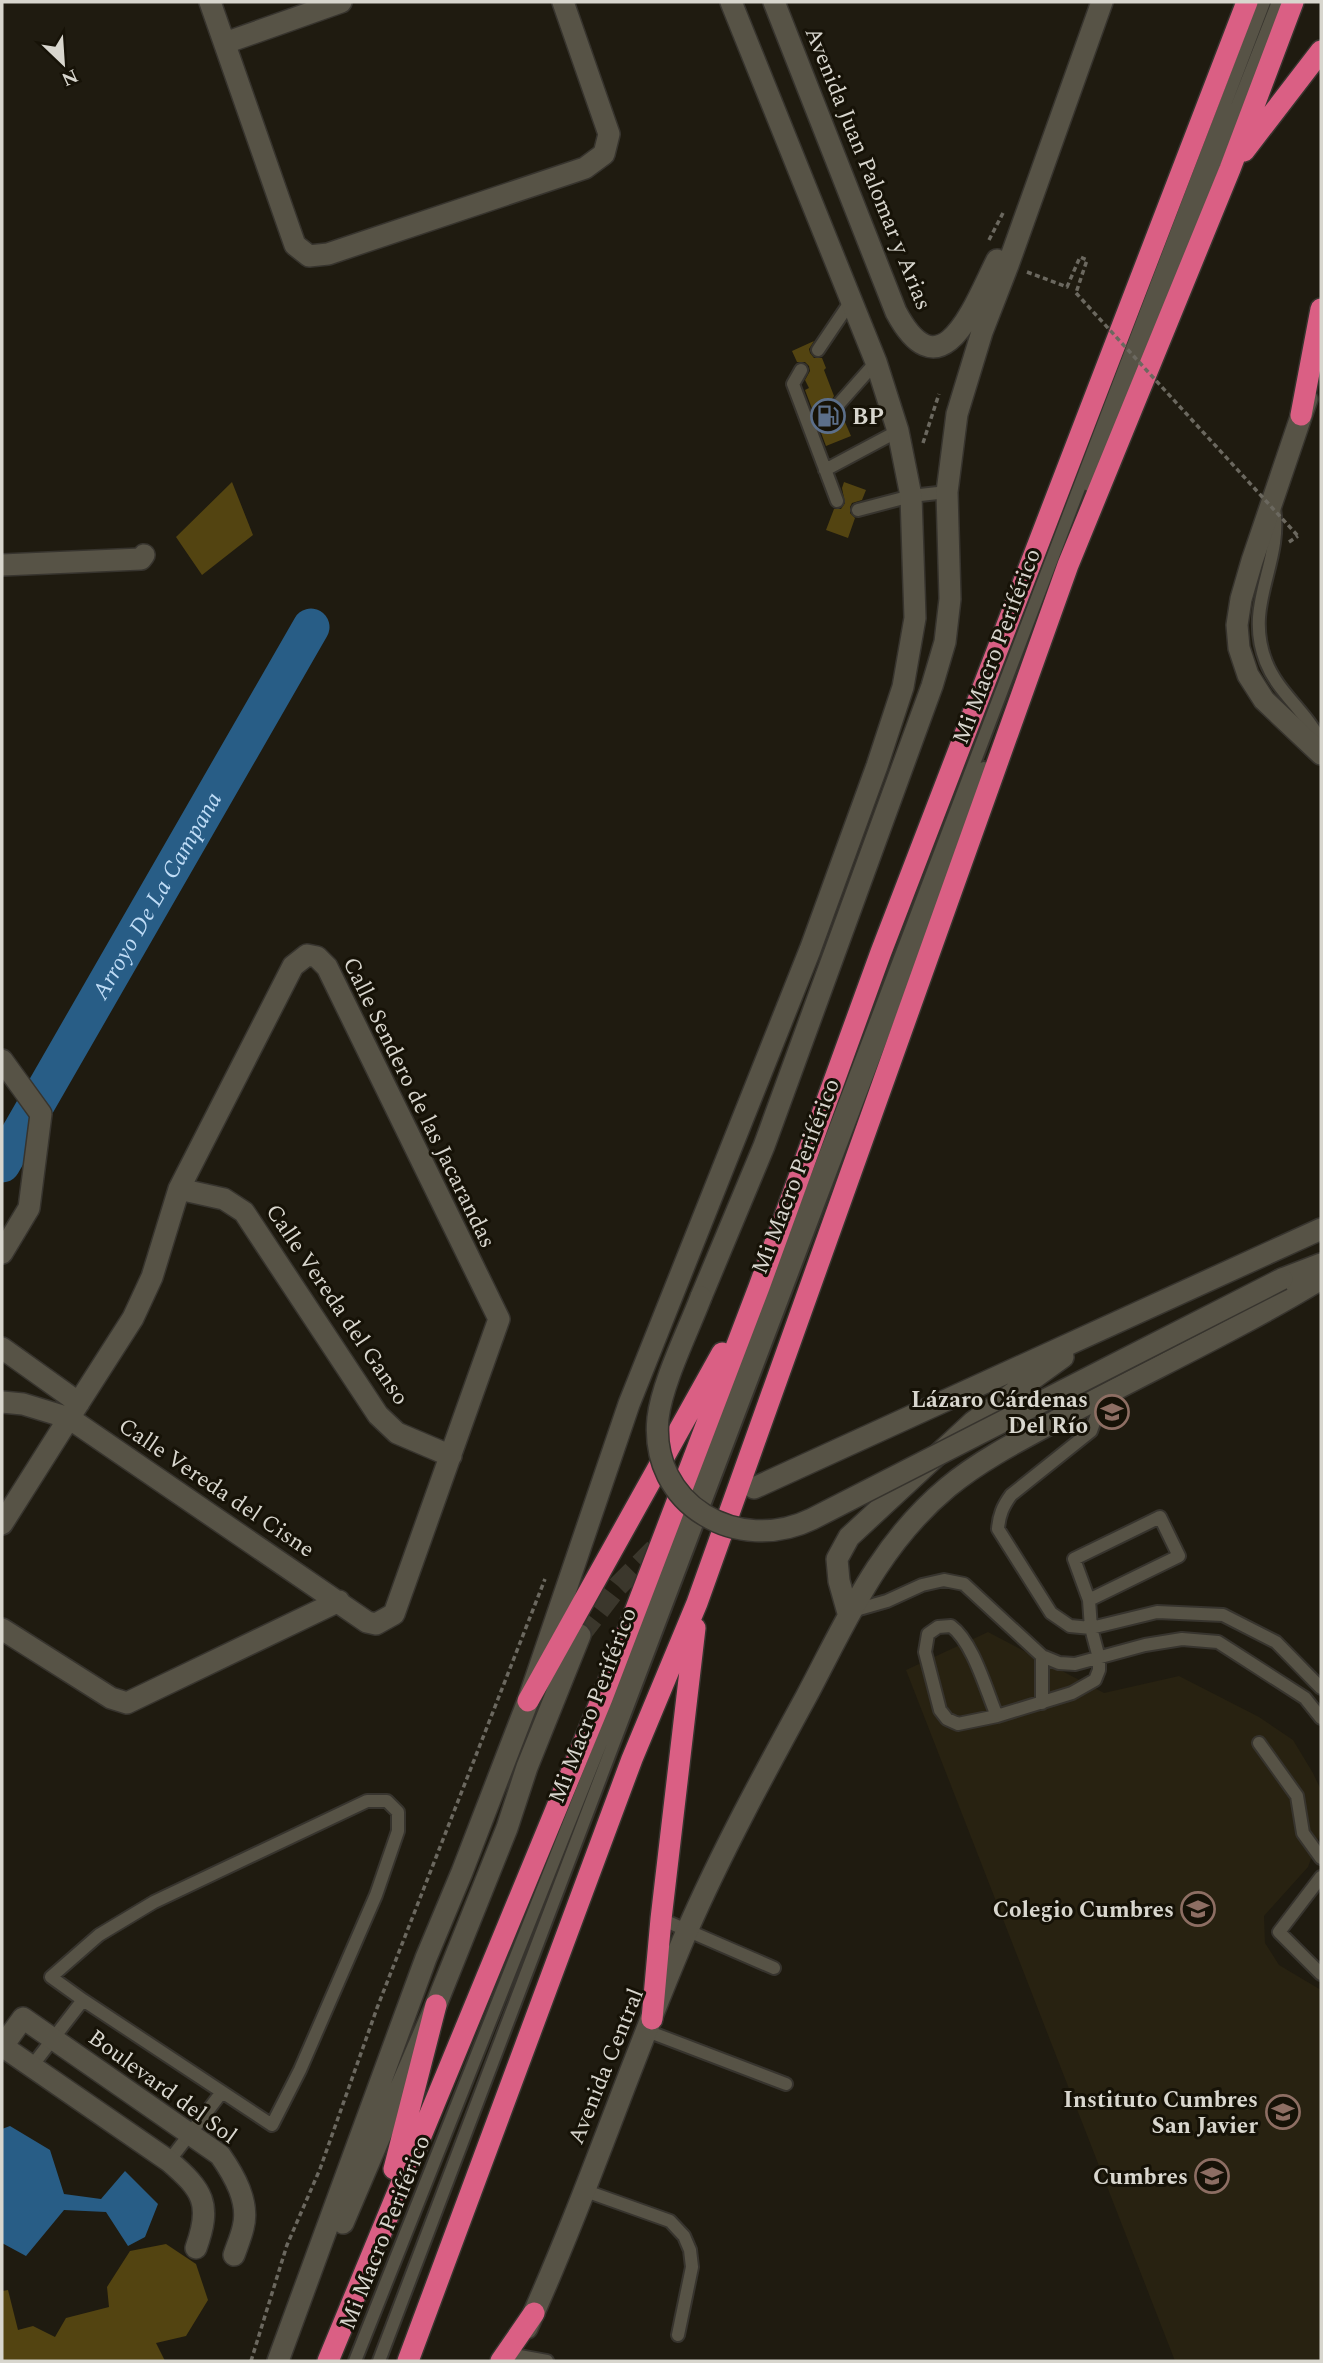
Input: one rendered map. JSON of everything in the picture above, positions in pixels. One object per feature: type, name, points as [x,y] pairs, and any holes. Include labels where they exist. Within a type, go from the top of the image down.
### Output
[{"type":"highway","points":[[408,2361],[632,1759],[698,1603],[1068,565],[1230,169],[1293,2]]},
{"type":"highway","points":[[346,2313],[603,1698],[759,1287],[881,953],[1250,3]]},
{"type":"highway","points":[[1230,169],[1321,51]]},
{"type":"highway","points":[[1301,415],[1321,309]]},
{"type":"highway","points":[[528,1701],[759,1287]]},
{"type":"highway","points":[[649,2025],[698,1603]]},
{"type":"highway","points":[[328,2361],[399,2155],[436,2005]]},
{"type":"highway","points":[[509,2359],[534,2313]]},
{"type":"main road","points":[[210,2],[295,245],[309,256],[328,254],[585,168],[604,154],[609,134],[564,2]]},
{"type":"main road","points":[[225,43],[341,2]]},
{"type":"main road","points":[[278,2360],[426,1958],[528,1701],[629,1404],[810,950],[899,700],[915,618],[911,496],[898,431],[876,362],[731,2]]},
{"type":"main road","name":"Avenida Juan Palomar y Arias","points":[[774,2],[896,312],[905,329],[917,342],[929,347],[942,346],[958,335],[1038,181]]},
{"type":"main road","points":[[1102,2],[982,332],[957,414],[947,492],[950,599],[945,642],[932,686],[764,1146],[661,1402],[657,1432],[662,1460],[679,1491],[704,1516],[743,1531],[770,1532],[797,1526],[1282,1279],[1321,1264]]},
{"type":"main road","points":[[1321,364],[1272,497],[1241,599],[1237,625],[1239,648],[1248,675],[1264,700],[1321,754]]},
{"type":"main road","points":[[2,565],[141,559],[144,555]]},
{"type":"main road","name":"Calle Sendero de las Jacarandas","points":[[2,1524],[134,1318],[152,1277],[179,1189],[293,965],[307,955],[317,957],[327,967],[499,1319],[394,1614]]},
{"type":"main road","points":[[2,1059],[35,1106],[29,1208],[2,1253]]},
{"type":"main road","name":"Calle Vereda del Ganso","points":[[179,1189],[225,1199],[244,1212],[378,1415],[397,1433],[451,1456]]},
{"type":"main road","points":[[754,1488],[1321,1229]]},
{"type":"main road","name":"Avenida Central","points":[[534,2313],[687,1931],[729,1841],[831,1651],[848,1612],[890,1548],[948,1486],[1009,1447],[1321,1279]]},
{"type":"main road","points":[[848,1612],[839,1581],[837,1559],[849,1537],[973,1422],[1099,1331]]},
{"type":"main road","name":"Calle Vereda del Cisne","points":[[2,1348],[74,1410],[367,1622],[376,1624],[394,1614]]},
{"type":"main road","name":"Calle Vereda del Cisne","points":[[2,1402],[74,1410]]},
{"type":"main road","points":[[2,1629],[111,1698],[127,1703],[339,1601]]},
{"type":"main road","points":[[278,2360],[320,2276],[436,2005],[580,1635]]},
{"type":"main road","name":"Boulevard del Sol","points":[[2,2046],[23,2018],[219,2155],[234,2174],[242,2198],[244,2226],[234,2255]]},
{"type":"main road","points":[[2,2046],[169,2161],[191,2180],[203,2203],[204,2225],[196,2248]]},
{"type":"lane","name":"Mi Macro Periférico","points":[[379,2361],[941,885],[1068,540],[1278,2]]},
{"type":"lane","name":"Mi Macro Periférico","points":[[355,2361],[606,1730],[1250,3]]},
{"type":"lane","points":[[818,350],[851,301]]},
{"type":"lane","points":[[838,405],[876,362]]},
{"type":"lane","points":[[801,370],[793,384],[815,431],[825,470],[837,501]]},
{"type":"lane","points":[[825,470],[898,431]]},
{"type":"lane","points":[[858,510],[911,496],[947,492]]},
{"type":"lane","points":[[1272,497],[1277,527],[1260,604],[1260,641],[1279,688],[1314,727],[1321,742]]},
{"type":"lane","points":[[1104,1395],[1091,1431],[1011,1495],[999,1518],[998,1530],[1051,1613],[1070,1626],[1091,1628],[1157,1612],[1223,1615],[1276,1642],[1321,1688]]},
{"type":"lane","points":[[998,1716],[959,1632],[950,1626],[938,1627],[928,1634],[925,1652],[940,1710],[947,1719],[958,1724],[998,1716],[1072,1693],[1095,1680],[1099,1670],[1089,1600],[1074,1559],[1160,1517],[1179,1556],[1089,1600]]},
{"type":"lane","points":[[848,1612],[887,1601],[922,1585],[944,1580],[964,1584],[1042,1656],[1059,1663],[1075,1664],[1145,1645],[1182,1639],[1218,1642],[1305,1698],[1321,1717]]},
{"type":"lane","points":[[1042,1656],[1042,1703]]},
{"type":"lane","points":[[1259,1743],[1297,1796],[1303,1833],[1321,1857]]},
{"type":"lane","points":[[367,1801],[387,1801],[398,1812],[398,1831],[376,1895],[300,2070],[272,2125],[83,2000],[51,1976],[99,1935],[154,1902],[367,1801]]},
{"type":"lane","points":[[1321,1877],[1279,1932],[1321,1974]]},
{"type":"lane","points":[[661,1919],[774,1968]]},
{"type":"lane","points":[[32,2066],[83,2000]]},
{"type":"lane","points":[[649,2025],[786,2084]]},
{"type":"lane","points":[[169,2161],[222,2092]]},
{"type":"lane","points":[[583,2190],[670,2221],[684,2236],[690,2250],[692,2267],[678,2334]]},
{"type":"lane","points":[[509,2359],[547,2361]]},
{"type":"path","points":[[987,245],[1004,211]]},
{"type":"path","points":[[1008,265],[1067,287],[1080,257],[1087,260],[1076,293],[1298,536]]},
{"type":"path","points":[[920,450],[939,393]]},
{"type":"path","points":[[251,2361],[287,2245],[320,2169],[377,2008],[549,1571]]},
{"type":"shaded area","name":"Cumbres","points":[[988,1632],[1104,1693],[1179,1676],[1259,1717],[1293,1740],[1321,1790],[1321,1832],[1308,1867],[1264,1916],[1265,1943],[1279,1965],[1321,1990],[1321,2361],[1175,2361],[906,1670]]},
{"type":"water","points":[[10,2126],[50,2150],[64,2194],[101,2199],[125,2171],[158,2204],[145,2237],[128,2246],[106,2212],[64,2210],[26,2256],[2,2243],[2,2129]]},
{"type":"building","name":"BP","points":[[814,341],[809,349],[814,358],[822,358],[826,368],[824,370],[834,396],[830,408],[841,413],[851,436],[826,446],[805,390],[809,388],[805,380],[810,371],[809,366],[805,362],[797,362],[792,351]]},
{"type":"building","points":[[232,482],[253,535],[202,575],[176,537]]},
{"type":"building","name":"BP","points":[[844,482],[866,490],[862,500],[852,503],[850,507],[850,513],[855,518],[848,538],[826,530],[834,509],[841,509],[845,503],[842,488]]},
{"type":"building","points":[[166,2244],[196,2264],[208,2300],[186,2336],[156,2343],[165,2361],[2,2361],[2,2291],[8,2290],[18,2330],[33,2326],[55,2337],[66,2318],[109,2307],[107,2287],[130,2251]]},
{"type":"waterway","name":"Arroyo De La Campana","points":[[2,1164],[311,627]]},
{"type":"tunnel","points":[[580,1635],[618,1586],[664,1540]]},
{"type":"place","name":"BP","points":[[828,416]]},
{"type":"place","name":"Lázaro Cárdenas Del Río","points":[[1112,1412]]},
{"type":"place","name":"Colegio Cumbres","points":[[1198,1909]]},
{"type":"place","name":"Instituto Cumbres San Javier","points":[[1283,2112]]},
{"type":"place","name":"Cumbres","points":[[1212,2176]]}]
